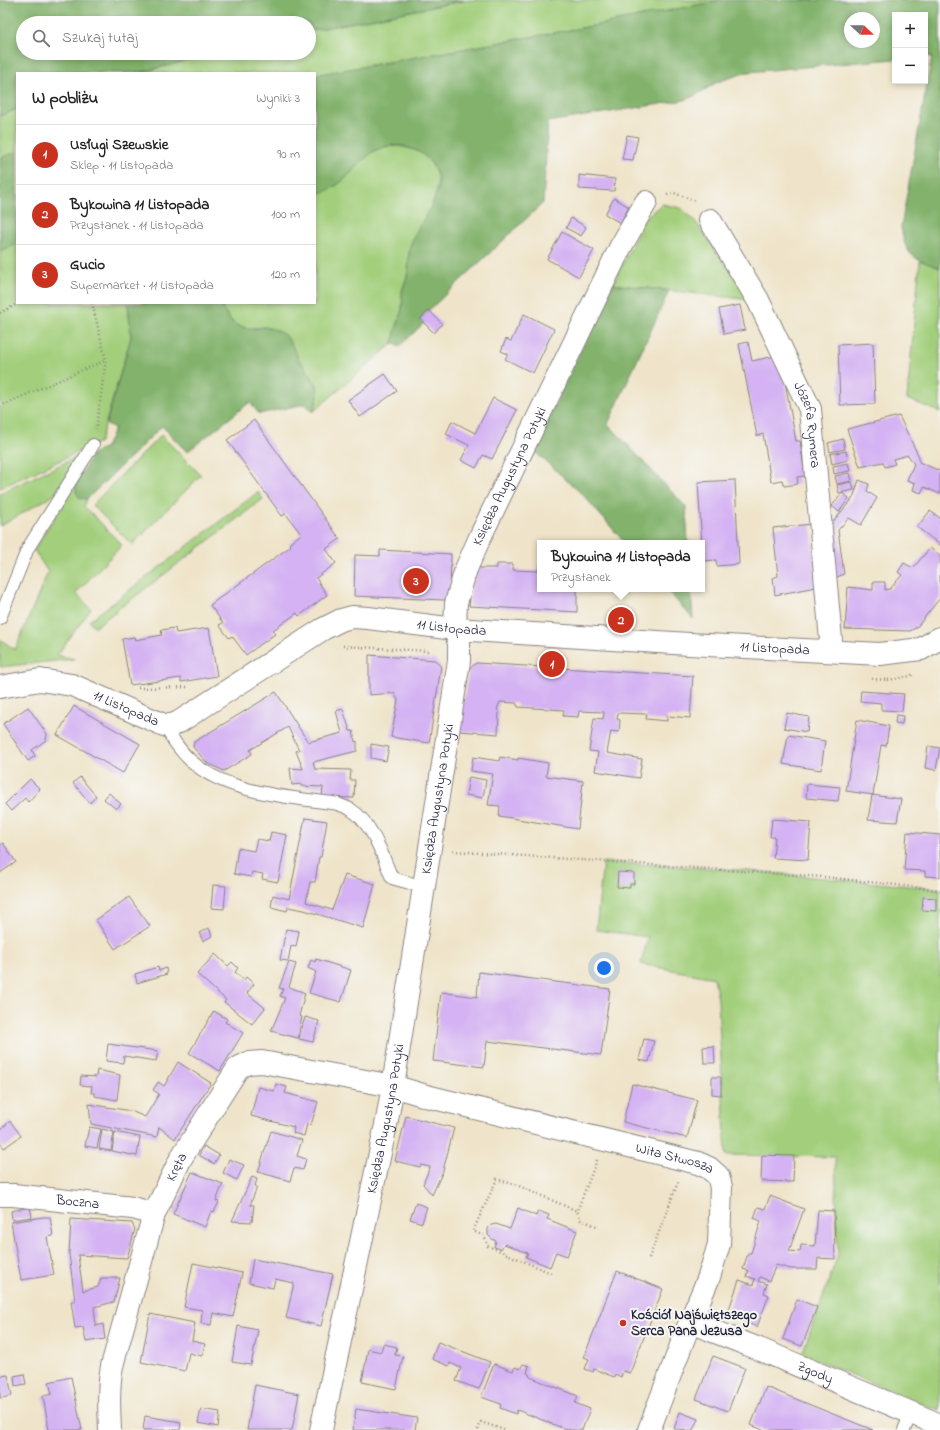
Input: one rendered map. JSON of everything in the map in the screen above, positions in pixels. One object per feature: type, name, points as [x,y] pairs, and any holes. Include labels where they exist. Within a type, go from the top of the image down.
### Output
[{"type":"street","name":"Księdza Augustyna Potyki","points":[[321,1430],[393,1086],[459,661],[459,644],[455,629],[456,603],[466,569],[515,464],[620,248],[646,202]]},
{"type":"street","name":"Józefa Rymera","points":[[710,220],[758,300],[810,409],[832,651]]},
{"type":"street","name":"11 Listopada","points":[[0,687],[40,680],[72,685],[164,725],[172,725],[179,722],[323,629],[352,617],[455,629],[689,644],[880,654],[921,649],[940,638]]},
{"type":"street","name":"Kręta","points":[[110,1430],[108,1397],[112,1366],[154,1214],[181,1158],[238,1068],[248,1063],[262,1062],[393,1086]]},
{"type":"street","name":"Wita Stwosza","points":[[393,1086],[426,1096],[698,1163],[709,1168],[718,1176],[721,1187],[719,1244],[709,1277],[690,1322],[650,1430]]},
{"type":"street","name":"Boczna","points":[[0,1195],[13,1195],[133,1208],[154,1214]]},
{"type":"street","name":"Zgody","points":[[690,1322],[759,1349],[907,1422],[940,1425]]},
{"type":"lane","points":[[0,618],[28,548],[93,445]]},
{"type":"lane","points":[[164,725],[180,750],[192,762],[204,771],[229,783],[256,792],[338,804],[349,809],[367,826],[392,878],[424,887]]},
{"type":"path","points":[[646,202],[674,193],[698,202],[710,220]]},
{"type":"path","points":[[0,313],[17,304]]},
{"type":"path","points":[[92,304],[106,360],[93,445]]},
{"type":"path","points":[[0,406],[106,360]]},
{"type":"path","points":[[338,648],[344,645],[435,651]]},
{"type":"path","points":[[448,851],[825,877],[940,890]]},
{"type":"path","points":[[577,1211],[598,1158]]},
{"type":"path","points":[[550,1273],[488,1246],[484,1236],[473,1232],[496,1179],[519,1186],[577,1211],[581,1220],[599,1227]]},
{"type":"path","points":[[649,1258],[678,1182]]},
{"type":"path","points":[[478,1430],[482,1422],[504,1430]]},
{"type":"green space","points":[[0,0],[467,0],[316,30],[316,16],[16,16],[16,60],[188,60],[139,72],[16,72],[16,109],[0,116]]},
{"type":"green space","points":[[467,0],[722,0],[593,26],[316,75],[316,72],[144,72],[186,60],[316,60],[316,30]]},
{"type":"green space","points":[[722,0],[940,0],[940,268],[917,259],[908,251],[901,227],[932,56],[928,57],[928,12],[892,12],[892,59],[748,72],[717,82],[685,100],[548,122],[543,203],[420,319],[424,323],[399,347],[393,343],[402,308],[402,293],[408,272],[410,248],[418,229],[434,200],[438,179],[435,169],[426,157],[415,150],[400,146],[386,146],[369,155],[335,187],[316,195],[316,75],[593,26]]},
{"type":"green space","points":[[16,109],[16,152],[0,158],[0,116]]},
{"type":"green space","points":[[399,146],[418,151],[428,157],[437,178],[435,199],[410,247],[408,272],[402,292],[402,308],[393,343],[313,412],[318,397],[305,367],[299,360],[295,351],[265,327],[249,328],[238,326],[230,319],[220,304],[316,304],[316,195],[337,185],[372,151],[382,147]]},
{"type":"green space","points":[[16,152],[16,244],[0,251],[0,158]]},
{"type":"green space","points":[[662,204],[681,208],[695,221],[751,300],[613,284],[645,218]]},
{"type":"green space","points":[[16,244],[16,304],[128,304],[131,337],[100,442],[0,488],[0,251]]},
{"type":"green space","points":[[920,260],[940,268],[940,412],[907,399]]},
{"type":"green space","points":[[613,284],[669,291],[608,424],[686,507],[688,540],[622,540],[583,495],[533,450]]},
{"type":"green space","points":[[128,304],[220,304],[231,321],[238,326],[251,329],[265,327],[277,330],[287,337],[299,360],[317,385],[318,397],[313,412],[305,404],[259,414],[250,402],[187,452],[162,426],[87,499],[80,498],[76,492],[76,484],[80,476],[93,453],[106,447],[115,428],[106,424],[131,337]]},
{"type":"green space","points":[[161,435],[201,475],[132,545],[92,505]]},
{"type":"green space","points":[[81,455],[54,495],[0,526],[0,493]]},
{"type":"green space","points":[[80,476],[80,498],[87,499],[84,506],[122,545],[76,593],[91,609],[57,655],[74,659],[0,667],[0,639],[15,650],[48,572],[34,550]]},
{"type":"green space","points":[[258,492],[263,499],[95,627],[89,621]]},
{"type":"green space","points":[[669,592],[691,592],[693,619]]},
{"type":"green space","points":[[603,862],[740,870],[940,889],[940,1411],[802,1354],[838,1255],[835,1157],[726,1155],[718,1000],[714,978],[641,964],[648,937],[596,930]]},
{"type":"building","points":[[627,135],[638,137],[633,160],[622,159]]},
{"type":"building","points":[[579,175],[615,179],[614,191],[579,189]]},
{"type":"building","points":[[614,198],[629,207],[620,223],[605,214]]},
{"type":"building","points":[[571,218],[586,227],[581,236],[566,228]]},
{"type":"building","points":[[562,232],[594,250],[579,277],[547,259]]},
{"type":"building","points":[[740,305],[745,330],[724,334],[719,309]]},
{"type":"building","points":[[429,310],[442,324],[434,333],[420,319]]},
{"type":"building","points":[[524,314],[554,329],[533,373],[505,359],[508,354],[501,351],[506,339],[511,341]]},
{"type":"building","points":[[748,342],[752,361],[780,355],[796,441],[800,441],[805,476],[797,477],[798,484],[784,486],[782,480],[771,482],[763,434],[757,436],[739,344]]},
{"type":"building","points":[[873,343],[875,404],[840,405],[838,345]]},
{"type":"building","points":[[385,374],[397,391],[360,417],[348,400]]},
{"type":"building","points":[[493,398],[517,410],[492,459],[483,455],[476,468],[461,460],[469,445],[446,434],[452,421],[475,433]]},
{"type":"building","points":[[899,416],[919,457],[919,462],[940,471],[940,494],[924,487],[921,493],[913,490],[915,483],[907,480],[914,464],[908,455],[893,459],[895,464],[885,467],[883,462],[860,467],[847,429]]},
{"type":"building","points":[[254,420],[340,539],[326,549],[336,563],[316,578],[327,595],[299,616],[297,613],[272,631],[275,634],[246,655],[232,636],[229,638],[219,625],[223,623],[210,605],[291,546],[289,544],[301,534],[286,514],[282,516],[227,440]]},
{"type":"building","points":[[843,439],[845,449],[830,452],[828,443]]},
{"type":"building","points":[[846,451],[848,460],[832,464],[830,454]]},
{"type":"building","points":[[848,463],[850,471],[834,474],[833,466]]},
{"type":"building","points":[[850,473],[852,481],[837,484],[835,476]]},
{"type":"building","points":[[735,480],[739,564],[717,566],[716,560],[705,561],[705,540],[702,540],[698,482]]},
{"type":"building","points":[[859,480],[869,484],[867,491],[877,498],[861,525],[849,518],[838,530],[844,574],[835,578],[827,529],[853,498]]},
{"type":"building","points":[[852,482],[854,490],[839,493],[837,485]]},
{"type":"building","points":[[842,493],[849,498],[839,512],[832,506]]},
{"type":"building","points":[[930,511],[940,518],[940,545],[917,527]]},
{"type":"building","points":[[812,524],[816,587],[775,595],[773,578],[778,576],[773,528]]},
{"type":"building","points":[[930,548],[940,556],[940,598],[917,627],[910,631],[845,629],[848,587],[873,590],[873,582],[885,582],[885,590],[890,589],[902,575],[898,572],[904,563],[913,568]]},
{"type":"building","points":[[380,550],[451,554],[450,595],[444,600],[354,596],[355,555],[380,556]]},
{"type":"building","points":[[497,564],[513,564],[513,570],[537,571],[537,592],[577,592],[577,612],[469,606],[471,589],[478,568],[497,568]]},
{"type":"building","points":[[175,628],[176,633],[209,628],[217,676],[181,682],[181,678],[130,685],[122,639],[134,637],[135,640],[162,635],[161,630]]},
{"type":"building","points":[[369,655],[435,660],[441,667],[429,743],[391,737],[398,700],[394,693],[369,695]]},
{"type":"building","points":[[476,663],[693,676],[690,718],[667,716],[667,721],[646,719],[647,714],[618,713],[617,719],[620,720],[619,732],[611,731],[607,753],[642,759],[639,778],[595,771],[598,752],[589,751],[594,718],[603,719],[604,712],[579,711],[578,717],[563,716],[564,710],[518,707],[516,703],[500,702],[497,709],[499,712],[498,734],[459,731],[469,669]]},
{"type":"building","points":[[861,691],[904,694],[902,711],[881,710],[881,703],[860,701]]},
{"type":"building","points":[[276,692],[308,742],[342,733],[336,711],[343,709],[350,731],[353,731],[355,742],[357,741],[357,751],[313,762],[315,769],[351,770],[350,780],[355,780],[354,798],[322,797],[323,787],[301,786],[301,784],[292,785],[290,768],[303,769],[296,751],[299,750],[288,727],[250,750],[252,754],[224,771],[207,763],[193,747],[194,742]]},
{"type":"building","points":[[74,706],[140,744],[123,773],[57,735]]},
{"type":"building","points":[[28,707],[47,734],[46,740],[32,750],[35,756],[28,761],[3,724]]},
{"type":"building","points":[[787,713],[809,717],[807,732],[784,728]]},
{"type":"building","points":[[896,715],[903,716],[902,724],[895,723]]},
{"type":"building","points":[[857,720],[889,726],[886,746],[881,745],[873,795],[846,791]]},
{"type":"building","points":[[788,735],[825,741],[821,770],[783,764]]},
{"type":"building","points":[[371,744],[389,747],[386,761],[371,758]]},
{"type":"building","points":[[928,746],[940,748],[936,770],[925,768]]},
{"type":"building","points":[[473,757],[499,761],[500,757],[518,760],[518,758],[548,763],[546,776],[583,781],[578,829],[499,816],[500,806],[488,805],[493,774],[471,771]]},
{"type":"building","points":[[80,777],[96,796],[90,803],[73,783]]},
{"type":"building","points":[[469,777],[486,780],[483,798],[466,795]]},
{"type":"building","points":[[30,779],[40,789],[28,802],[25,798],[11,811],[5,804]]},
{"type":"building","points":[[807,784],[840,787],[838,801],[806,798]]},
{"type":"building","points":[[109,793],[121,804],[116,809],[104,799]]},
{"type":"building","points":[[872,795],[901,799],[897,822],[868,820]]},
{"type":"building","points":[[305,818],[327,821],[315,882],[310,882],[306,902],[332,910],[345,875],[375,884],[363,928],[304,910],[288,907],[287,911],[271,907],[273,895],[289,899]]},
{"type":"building","points":[[772,819],[811,822],[808,860],[773,858],[775,837],[770,837]]},
{"type":"building","points":[[271,832],[287,835],[278,882],[262,879],[263,874],[252,872],[251,877],[234,874],[238,848],[254,851],[257,839],[269,841]]},
{"type":"building","points":[[907,832],[940,835],[940,877],[925,876],[925,871],[904,870]]},
{"type":"building","points":[[3,843],[16,862],[0,873],[0,845]]},
{"type":"building","points":[[618,872],[634,873],[634,884],[630,884],[630,888],[617,887]]},
{"type":"building","points":[[213,885],[226,886],[224,909],[211,908]]},
{"type":"building","points":[[129,897],[150,926],[115,949],[96,920]]},
{"type":"building","points":[[923,897],[936,898],[936,911],[922,910]]},
{"type":"building","points":[[209,928],[212,936],[203,941],[199,933]]},
{"type":"building","points":[[286,929],[299,931],[296,947],[291,946],[288,961],[280,960]]},
{"type":"building","points":[[215,954],[228,966],[232,962],[238,968],[235,972],[244,980],[246,977],[254,984],[247,993],[265,1008],[252,1024],[224,1002],[226,1000],[197,974]]},
{"type":"building","points":[[316,959],[351,970],[341,1002],[309,993],[316,972],[308,968],[311,960],[315,962]]},
{"type":"building","points":[[289,962],[296,964],[289,987],[305,993],[299,1016],[302,1017],[298,1038],[271,1031],[285,998],[280,996],[283,989],[279,988]]},
{"type":"building","points":[[158,967],[159,971],[166,968],[167,974],[137,983],[135,974]]},
{"type":"building","points":[[479,972],[610,989],[601,1055],[487,1041],[484,1067],[433,1061],[441,992],[477,997]]},
{"type":"building","points":[[214,1011],[227,1019],[225,1022],[243,1033],[220,1071],[189,1053]]},
{"type":"building","points":[[305,1017],[319,1021],[313,1042],[299,1039]]},
{"type":"building","points":[[644,1039],[654,1041],[649,1062],[639,1060]]},
{"type":"building","points":[[108,1044],[158,1051],[156,1061],[124,1056],[123,1063],[106,1061]]},
{"type":"building","points":[[714,1046],[715,1063],[704,1063],[703,1047]]},
{"type":"building","points":[[178,1062],[211,1083],[175,1139],[159,1127],[157,1137],[91,1124],[89,1104],[131,1111],[145,1117],[159,1094],[153,1090],[158,1082],[164,1086]]},
{"type":"building","points":[[97,1070],[120,1075],[117,1100],[95,1096],[95,1093],[91,1093],[92,1086],[80,1085],[81,1076],[96,1077]]},
{"type":"building","points":[[712,1077],[721,1077],[721,1095],[712,1094]]},
{"type":"building","points":[[276,1084],[287,1087],[285,1093],[318,1102],[311,1125],[307,1124],[304,1136],[293,1133],[294,1127],[251,1116],[258,1087],[274,1091]]},
{"type":"building","points":[[632,1084],[697,1100],[687,1138],[623,1122]]},
{"type":"building","points":[[406,1116],[454,1128],[443,1171],[432,1195],[423,1184],[430,1167],[421,1165],[420,1167],[395,1161]]},
{"type":"building","points":[[10,1121],[21,1136],[4,1148],[0,1143],[0,1130]]},
{"type":"building","points":[[89,1127],[101,1129],[97,1148],[85,1146]]},
{"type":"building","points":[[102,1129],[114,1132],[111,1151],[99,1149]]},
{"type":"building","points":[[271,1131],[302,1140],[297,1156],[306,1159],[303,1170],[294,1168],[290,1181],[258,1172]]},
{"type":"building","points":[[115,1132],[140,1137],[137,1156],[112,1151]]},
{"type":"building","points":[[204,1146],[219,1155],[214,1164],[199,1155]]},
{"type":"building","points":[[762,1155],[794,1156],[793,1182],[761,1181]]},
{"type":"building","points":[[229,1159],[244,1165],[237,1180],[223,1173]]},
{"type":"building","points":[[192,1172],[223,1184],[216,1201],[219,1202],[214,1212],[211,1211],[205,1227],[173,1214]]},
{"type":"building","points":[[252,1177],[257,1179],[255,1186],[257,1187],[250,1205],[254,1205],[252,1222],[232,1221]]},
{"type":"building","points":[[770,1196],[804,1209],[789,1251],[800,1252],[801,1245],[815,1246],[818,1210],[834,1211],[835,1259],[818,1258],[817,1269],[791,1269],[776,1265],[769,1281],[760,1277],[758,1281],[767,1284],[764,1293],[769,1295],[757,1327],[727,1315],[739,1280],[753,1285],[755,1279],[746,1276],[749,1271],[743,1269],[748,1253],[751,1253],[761,1221],[754,1218],[758,1207],[765,1209]]},
{"type":"building","points":[[416,1203],[427,1207],[422,1223],[410,1219]]},
{"type":"building","points":[[30,1207],[32,1217],[12,1220],[11,1211]]},
{"type":"building","points":[[518,1208],[536,1216],[538,1211],[549,1215],[547,1219],[577,1231],[567,1256],[556,1252],[550,1267],[526,1257],[528,1253],[504,1244],[501,1249],[494,1247],[496,1241],[488,1235],[489,1227],[496,1224],[510,1229]]},
{"type":"building","points":[[50,1217],[53,1236],[47,1237],[54,1275],[21,1280],[11,1222]]},
{"type":"building","points":[[71,1219],[132,1223],[135,1229],[127,1258],[78,1255],[83,1291],[98,1287],[101,1278],[120,1278],[114,1302],[94,1307],[96,1326],[103,1324],[105,1339],[86,1342],[83,1327],[75,1328],[71,1301],[75,1301],[69,1254]]},
{"type":"building","points":[[253,1259],[333,1274],[321,1326],[286,1318],[294,1283],[275,1279],[273,1288],[249,1283]]},
{"type":"building","points":[[193,1263],[242,1273],[233,1317],[213,1313],[211,1325],[201,1323],[202,1310],[184,1307]]},
{"type":"building","name":"Kościół Najświętszego Serca Pana Jezusa","points":[[617,1271],[663,1289],[630,1373],[623,1371],[621,1377],[615,1374],[614,1377],[594,1369],[593,1372],[585,1369],[589,1359],[584,1357]]},
{"type":"building","points":[[797,1299],[817,1307],[802,1346],[783,1339]]},
{"type":"building","points":[[150,1314],[195,1323],[192,1341],[205,1344],[202,1356],[189,1353],[185,1371],[141,1362]]},
{"type":"building","points":[[238,1326],[258,1330],[251,1365],[232,1362]]},
{"type":"building","points":[[438,1342],[490,1362],[479,1389],[456,1381],[461,1368],[450,1363],[449,1366],[432,1359]]},
{"type":"building","points":[[383,1344],[397,1347],[395,1355],[403,1356],[396,1389],[362,1382],[368,1349],[381,1352]]},
{"type":"building","points":[[713,1356],[745,1368],[728,1411],[696,1399]]},
{"type":"building","points":[[494,1364],[513,1371],[515,1367],[520,1369],[523,1364],[529,1366],[527,1373],[530,1377],[578,1396],[575,1403],[590,1409],[582,1430],[565,1429],[517,1410],[516,1414],[500,1408],[501,1404],[481,1397]]},
{"type":"building","points":[[24,1374],[26,1384],[15,1386],[14,1376]]},
{"type":"building","points":[[8,1375],[12,1396],[0,1398],[0,1376]]},
{"type":"building","points":[[71,1377],[82,1430],[49,1430],[43,1396],[52,1394],[49,1382]]},
{"type":"building","points":[[255,1385],[299,1394],[292,1430],[247,1430]]},
{"type":"building","points":[[766,1387],[873,1430],[763,1430],[751,1425]]},
{"type":"building","points":[[201,1409],[220,1412],[218,1427],[198,1423]]},
{"type":"building","points":[[356,1409],[417,1418],[415,1430],[353,1430]]},
{"type":"building","points":[[680,1412],[698,1419],[693,1430],[674,1429]]},
{"type":"building","points":[[145,1416],[181,1422],[180,1430],[143,1430]]},
{"type":"place","name":"Gucio","points":[[416,581]]},
{"type":"place","name":"Bykowina 11 Listopada","points":[[621,620]]},
{"type":"place","name":"Usługi Szewskie","points":[[552,664]]},
{"type":"place","name":"Kościół Najświętszego Serca Pana Jezusa","points":[[623,1323]]}]
